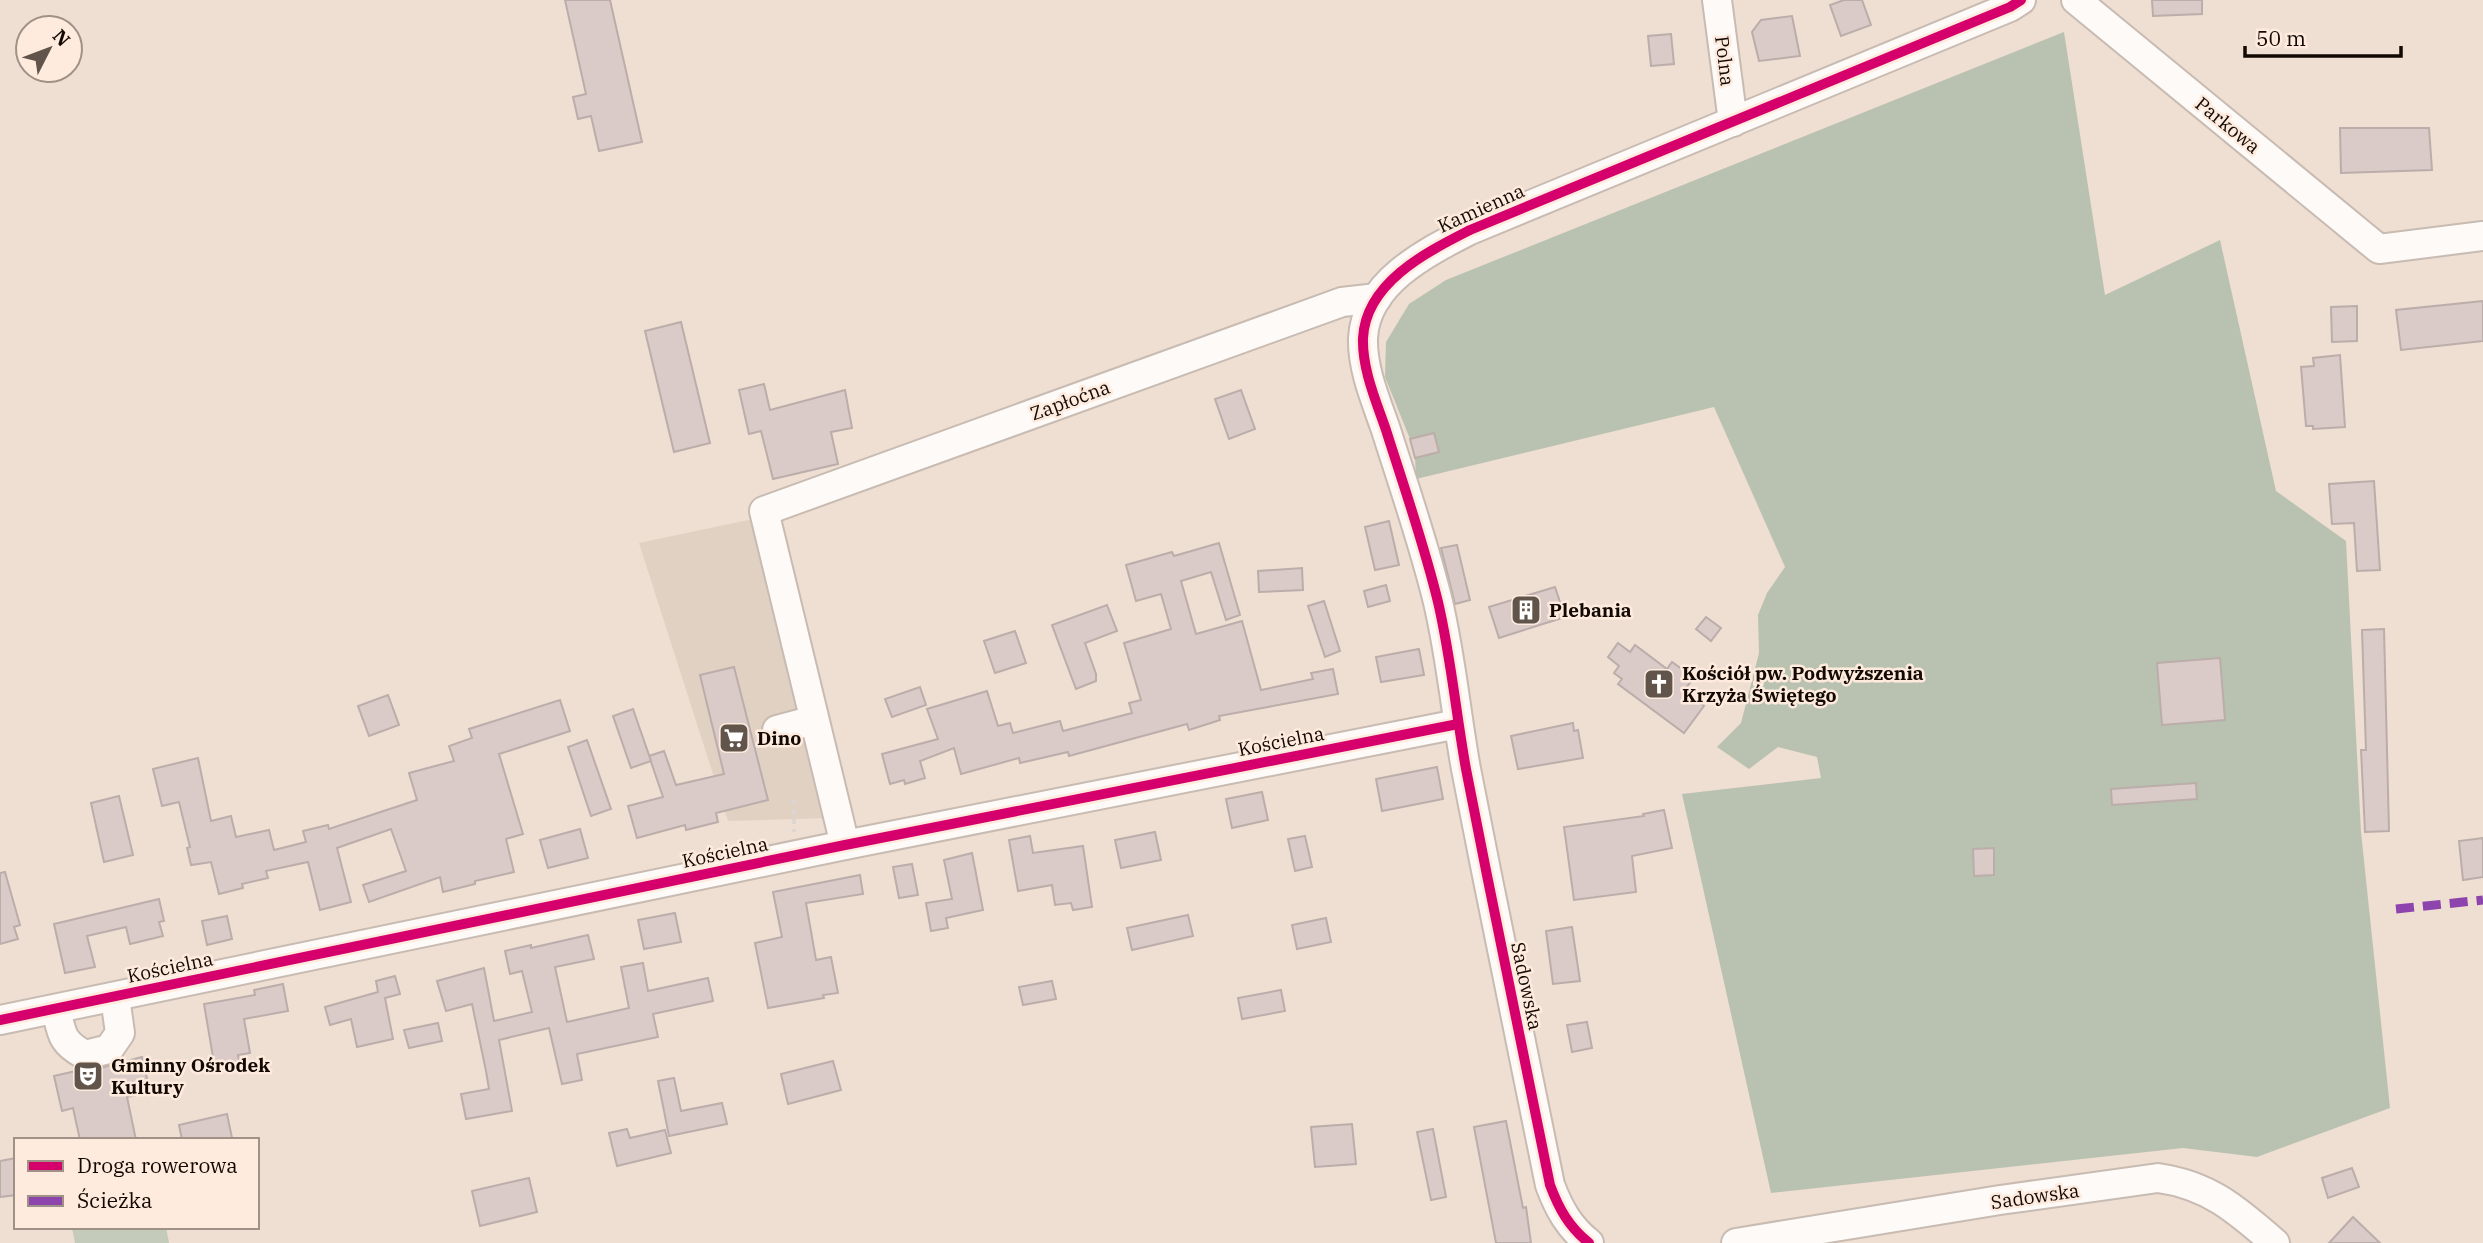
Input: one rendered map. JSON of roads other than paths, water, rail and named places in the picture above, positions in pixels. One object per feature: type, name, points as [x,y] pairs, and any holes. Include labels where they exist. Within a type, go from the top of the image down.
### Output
[{"type":"street","name":"Polna","points":[[1717,0],[1733,122]]},
{"type":"street","name":"Kamienna","points":[[1458,724],[1439,606],[1427,558],[1367,372],[1363,338],[1368,314],[1377,298],[1402,271],[1428,251],[1469,230],[2010,7],[2021,0]]},
{"type":"street","name":"Parkowa","points":[[2077,0],[2379,250],[2483,236]]},
{"type":"street","name":"Zapłoćna","points":[[814,720],[764,511],[1342,302],[1377,298]]},
{"type":"street","points":[[777,730],[814,720],[845,845]]},
{"type":"street","name":"Kościelna","points":[[0,1020],[795,855],[1458,724]]},
{"type":"street","name":"Sadowska","points":[[1458,724],[1550,1185],[1557,1205],[1567,1221],[1589,1243]]},
{"type":"street","points":[[56,1009],[62,1034],[69,1047],[85,1055],[109,1049],[120,1033],[114,997]]},
{"type":"street","name":"Sadowska","points":[[1736,1243],[2000,1200],[2158,1178],[2182,1181],[2205,1190],[2226,1203],[2275,1243]]},
{"type":"place","name":"Plebania","points":[[1526,610]]},
{"type":"place","name":"Kościół pw. Podwyższenia Krzyża Świętego","points":[[1659,684]]},
{"type":"place","name":"Dino","points":[[734,738]]},
{"type":"place","name":"Gminny Ośrodek Kultury","points":[[88,1076]]}]
